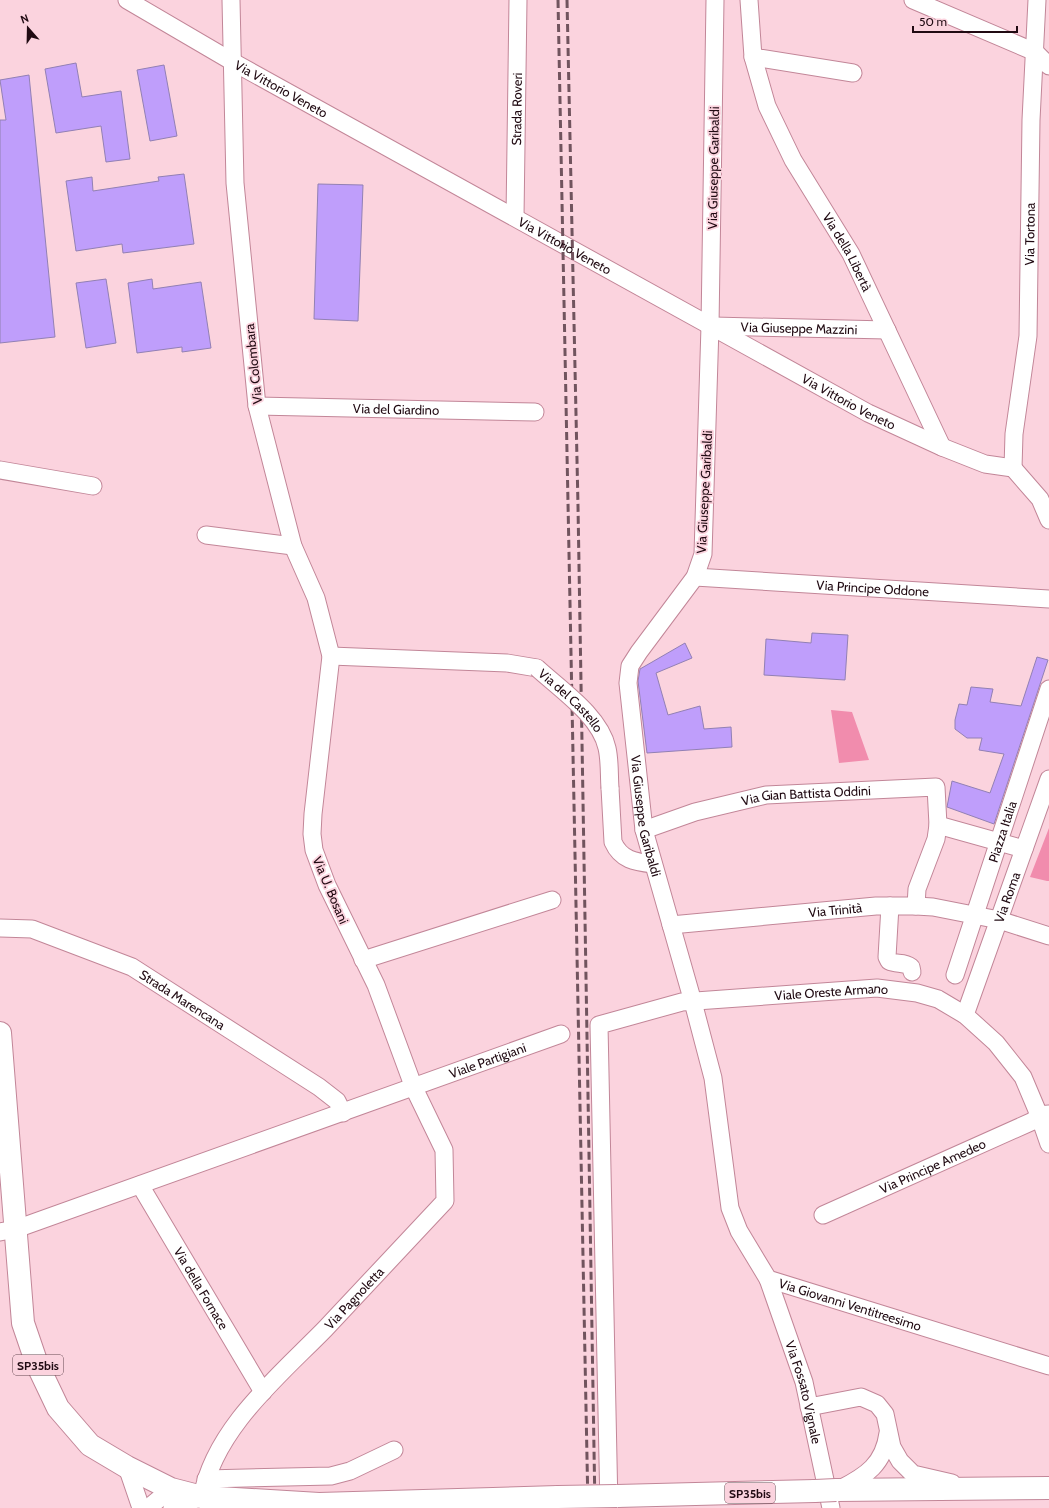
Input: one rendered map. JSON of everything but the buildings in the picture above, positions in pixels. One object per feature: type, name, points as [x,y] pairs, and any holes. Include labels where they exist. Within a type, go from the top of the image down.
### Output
[{"type":"main road","name":"SP35bis","points":[[0,1033],[8,1231],[23,1323],[40,1370],[58,1408],[90,1445],[127,1467],[172,1502],[204,1488],[319,1504],[558,1497],[613,1502],[815,1491],[834,1499],[969,1488],[1049,1488]]},
{"type":"street","name":"Via Vittorio Veneto","points":[[127,0],[233,62],[868,413],[942,447],[985,464],[1013,468]]},
{"type":"street","name":"Via Colombara","points":[[231,0],[235,183],[257,406],[293,546],[316,598],[331,656]]},
{"type":"street","name":"Strada Roveri","points":[[515,217],[518,0]]},
{"type":"street","name":"Via Giuseppe Garibaldi","points":[[693,1002],[644,830],[628,684],[630,666],[695,577],[703,554],[710,326],[715,0]]},
{"type":"street","points":[[749,0],[753,57],[853,73]]},
{"type":"street","points":[[913,0],[1035,52],[1049,66]]},
{"type":"street","name":"Via Tortona","points":[[1013,468],[1014,434],[1028,336],[1031,120],[1037,0]]},
{"type":"street","name":"Via della Libertà","points":[[753,57],[767,106],[793,160],[851,254],[942,447]]},
{"type":"street","name":"Via Giuseppe Mazzini","points":[[710,326],[887,330]]},
{"type":"street","name":"Via del Giardino","points":[[257,406],[535,412]]},
{"type":"street","points":[[1013,468],[1040,499],[1049,520]]},
{"type":"street","points":[[0,470],[93,486]]},
{"type":"street","points":[[206,535],[293,546]]},
{"type":"street","name":"Via Principe Oddone","points":[[695,577],[1049,599]]},
{"type":"street","name":"Via del Castello","points":[[331,656],[507,663],[537,668],[595,721],[603,735],[608,749],[613,842],[616,850],[624,858],[636,862],[653,864]]},
{"type":"street","name":"Via U. Bosani","points":[[331,656],[312,834],[314,850],[327,885],[376,985],[414,1088]]},
{"type":"street","name":"Piazza Italia","points":[[955,975],[1049,689]]},
{"type":"street","name":"Via Roma","points":[[965,1015],[1049,780]]},
{"type":"street","name":"Via Gian Battista Oddini","points":[[644,830],[695,812],[766,795],[936,787],[938,825]]},
{"type":"street","points":[[916,906],[917,889],[936,839],[938,825],[1024,849]]},
{"type":"street","points":[[363,960],[552,900]]},
{"type":"street","name":"Via Trinità","points":[[671,925],[876,906],[916,906],[933,907],[999,920],[1049,936]]},
{"type":"street","points":[[890,906],[887,957],[892,963],[906,963],[911,967],[912,972]]},
{"type":"street","name":"Strada Marencana","points":[[0,928],[32,929],[132,967],[319,1087],[337,1101],[343,1113]]},
{"type":"street","name":"Viale Oreste Armano","points":[[613,1502],[599,1025],[682,1002],[877,988],[918,993],[938,999],[965,1015],[996,1043],[1023,1077],[1044,1114],[1049,1144]]},
{"type":"street","name":"Via Giovanni Ventitreesimo","points":[[693,1002],[713,1078],[730,1208],[739,1231],[768,1279],[1049,1366]]},
{"type":"street","name":"Viale Partigiani","points":[[8,1231],[414,1088],[561,1034]]},
{"type":"street","name":"Via Pagnoletta","points":[[204,1488],[212,1464],[231,1432],[263,1392],[445,1201],[444,1150],[414,1088]]},
{"type":"street","name":"Via Principe Amedeo","points":[[823,1215],[1033,1121],[1044,1114]]},
{"type":"street","name":"Via della Fornace","points":[[140,1185],[263,1392]]},
{"type":"street","name":"Via Fossato Vignale","points":[[768,1279],[804,1382],[809,1407],[834,1499]]},
{"type":"street","points":[[809,1407],[861,1397],[877,1404],[885,1414],[892,1447],[900,1461],[913,1474],[969,1488]]},
{"type":"street","points":[[834,1499],[875,1465],[886,1448],[888,1431]]},
{"type":"street","points":[[204,1488],[331,1476],[350,1471],[394,1450]]},
{"type":"street","points":[[127,1467],[141,1508]]},
{"type":"street","points":[[148,1508],[172,1502]]},
{"type":"shaded area","points":[[831,710],[852,712],[869,760],[839,763]]},
{"type":"shaded area","points":[[1049,828],[1049,881],[1047,881],[1030,877]]},
{"type":"railway","points":[[558,0],[588,1508]]},
{"type":"railway","points":[[567,0],[578,506],[595,1508]]}]
